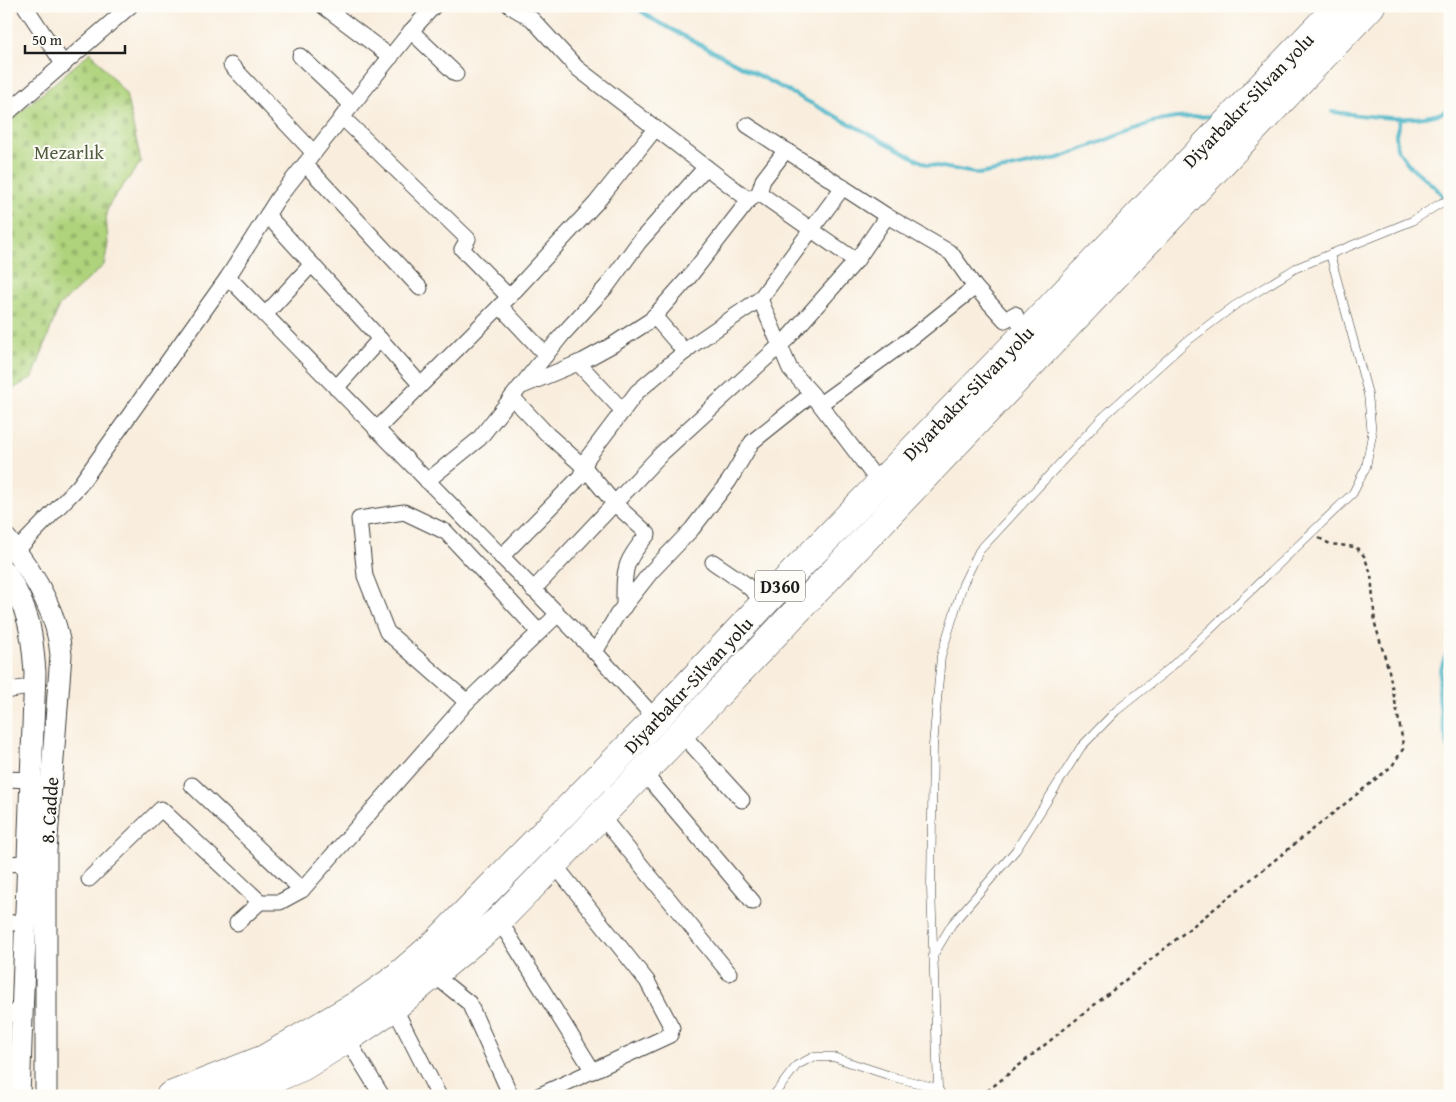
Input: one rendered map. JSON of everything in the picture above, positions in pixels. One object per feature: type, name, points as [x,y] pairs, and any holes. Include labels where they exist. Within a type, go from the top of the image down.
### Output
[{"type":"highway","name":"Diyarbakır-Silvan yolu","points":[[170,1096],[264,1059],[362,1002],[391,982],[437,942],[656,719],[765,602],[1026,334],[1338,6]]},
{"type":"highway","name":"Diyarbakır-Silvan yolu","points":[[234,1096],[302,1067],[347,1039],[394,1007],[499,920],[681,733],[1372,6]]},
{"type":"street","points":[[25,6],[64,65]]},
{"type":"street","points":[[6,114],[130,6]]},
{"type":"street","points":[[323,6],[391,57]]},
{"type":"street","points":[[11,545],[79,486],[228,277],[267,215],[342,117],[411,31],[434,6]]},
{"type":"street","points":[[510,6],[532,19],[577,68],[706,168],[811,230],[856,261]]},
{"type":"street","points":[[411,31],[456,74]]},
{"type":"street","points":[[300,56],[352,105]]},
{"type":"street","points":[[231,65],[420,288]]},
{"type":"street","points":[[342,117],[468,239],[462,249],[546,355]]},
{"type":"street","points":[[747,125],[887,216],[951,254],[1004,320],[1015,314],[1026,334]]},
{"type":"street","points":[[376,430],[420,384],[505,302],[596,203],[655,129]]},
{"type":"street","points":[[516,392],[614,344],[654,316],[690,276],[754,196],[763,180],[786,150]]},
{"type":"street","points":[[427,481],[478,440],[546,355],[607,286],[639,242],[706,168]]},
{"type":"street","points":[[501,557],[558,502],[580,477],[588,457],[637,392],[685,352],[760,299],[843,187]]},
{"type":"street","points":[[267,215],[420,384]]},
{"type":"street","points":[[533,590],[662,452],[780,345],[856,261],[887,216]]},
{"type":"street","points":[[265,314],[312,264]]},
{"type":"street","points":[[228,277],[594,652],[656,719]]},
{"type":"street","points":[[594,652],[624,607],[651,572],[692,529],[730,481],[752,442],[914,336],[976,287]]},
{"type":"street","points":[[760,299],[790,369],[816,399],[880,484]]},
{"type":"street","points":[[654,316],[685,352]]},
{"type":"street","points":[[336,388],[380,339]]},
{"type":"street","points":[[578,363],[623,410]]},
{"type":"street","points":[[516,392],[547,434],[584,467],[614,503],[648,534],[630,554],[624,573],[624,607]]},
{"type":"street","points":[[467,702],[387,632],[366,576],[359,519],[404,512],[446,532],[539,632]]},
{"type":"street","name":"8. Cadde","points":[[11,545],[49,606],[59,634],[61,655],[46,851],[46,1096]]},
{"type":"street","points":[[713,562],[765,602]]},
{"type":"street","name":"8. Cadde","points":[[6,573],[21,598],[32,629],[34,686],[30,780],[16,864],[14,1014],[19,1096]]},
{"type":"street","points":[[237,922],[260,902],[280,902],[302,890],[467,702],[557,615]]},
{"type":"street","points":[[6,691],[34,686]]},
{"type":"street","points":[[681,733],[742,800]]},
{"type":"street","points":[[643,772],[754,902]]},
{"type":"street","points":[[6,779],[30,780]]},
{"type":"street","points":[[192,785],[302,890]]},
{"type":"street","points":[[90,879],[161,809],[260,902]]},
{"type":"street","points":[[601,816],[729,973]]},
{"type":"street","points":[[538,1096],[670,1035],[672,1028],[647,981],[554,864]]},
{"type":"street","points":[[499,920],[593,1071]]},
{"type":"street","points":[[434,974],[469,1003],[511,1096]]},
{"type":"street","points":[[394,1007],[439,1096]]},
{"type":"street","points":[[347,1039],[382,1096]]},
{"type":"lane","points":[[942,1096],[938,1088],[932,958],[933,746],[941,656],[963,584],[979,551],[1102,418],[1186,342],[1234,306],[1296,268],[1412,221],[1441,203],[1450,200]]},
{"type":"lane","points":[[932,958],[952,924],[1016,850],[1081,747],[1116,711],[1170,668],[1308,533],[1353,493],[1366,467],[1372,435],[1368,394],[1330,254]]},
{"type":"lane","points":[[774,1096],[797,1065],[813,1057],[833,1057],[897,1078],[938,1088]]},
{"type":"path","points":[[981,1096],[1392,766],[1400,756],[1403,749],[1402,737],[1389,671],[1374,624],[1372,574],[1364,556],[1356,547],[1330,544],[1308,533]]},
{"type":"green space","name":"Mezarlık","points":[[91,52],[126,94],[141,162],[110,203],[106,214],[108,244],[104,265],[59,306],[33,377],[6,393],[6,124]]},
{"type":"waterway","points":[[634,6],[654,20],[926,164],[980,174],[1059,158],[1153,122],[1176,118],[1213,116]]},
{"type":"waterway","points":[[1332,112],[1376,117],[1409,118],[1438,114],[1450,109]]},
{"type":"waterway","points":[[1401,117],[1396,134],[1397,148],[1409,165],[1436,188],[1450,205]]},
{"type":"waterway","points":[[1450,649],[1440,673],[1439,686],[1441,714],[1450,753]]}]
